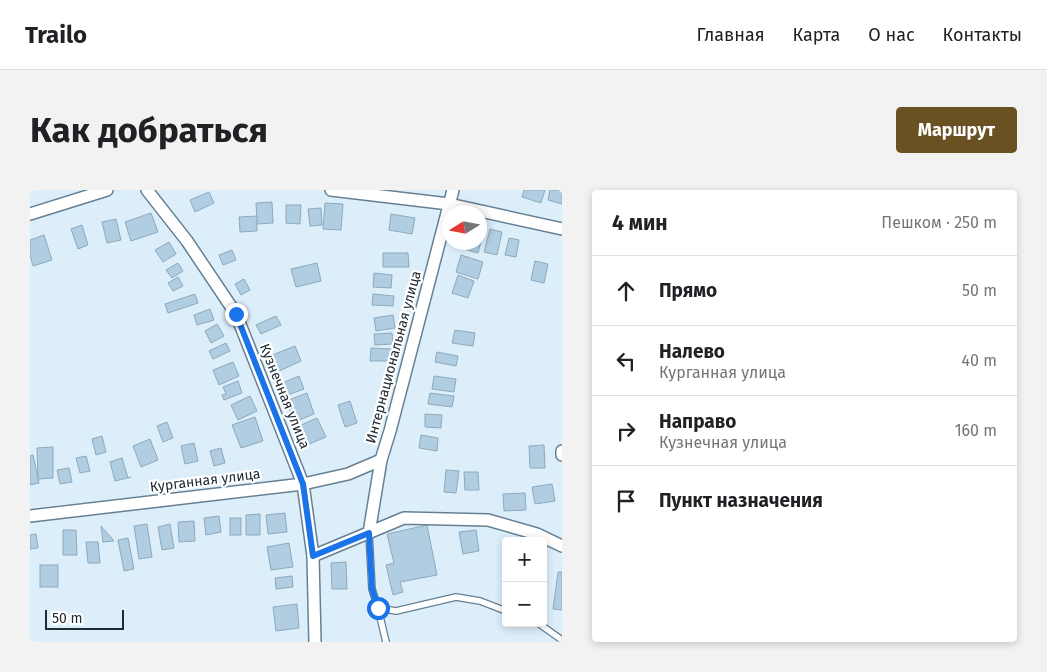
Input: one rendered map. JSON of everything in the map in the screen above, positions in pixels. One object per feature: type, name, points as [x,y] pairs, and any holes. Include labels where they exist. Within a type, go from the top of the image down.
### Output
[{"type":"street","points":[[30,214],[107,190]]},
{"type":"street","name":"Кузнечная улица","points":[[147,190],[187,241],[236,314],[303,484],[313,556],[315,642]]},
{"type":"street","points":[[331,190],[449,204],[562,229]]},
{"type":"street","name":"Интернациональная улица","points":[[369,533],[381,460],[452,190]]},
{"type":"street","name":"Курганная улица","points":[[30,516],[303,484],[348,474],[381,460]]},
{"type":"street","points":[[313,556],[404,518],[488,520],[538,534],[562,546]]},
{"type":"lane","points":[[369,533],[372,589],[386,642]]},
{"type":"lane","points":[[378,608],[396,611],[456,597],[480,601],[502,609]]},
{"type":"lane","points":[[544,627],[562,640]]},
{"type":"building","points":[[524,190],[545,190],[541,203],[522,197]]},
{"type":"building","points":[[550,190],[562,190],[562,204],[548,200]]},
{"type":"building","points":[[209,192],[214,203],[195,212],[190,200]]},
{"type":"building","points":[[272,202],[273,223],[257,224],[256,203]]},
{"type":"building","points":[[325,203],[343,204],[341,230],[323,229]]},
{"type":"building","points":[[286,205],[301,205],[300,224],[286,223]]},
{"type":"building","points":[[321,208],[322,225],[310,226],[308,209]]},
{"type":"building","points":[[151,213],[158,232],[131,241],[125,222]]},
{"type":"building","points":[[391,214],[415,218],[412,234],[389,230]]},
{"type":"building","points":[[257,216],[257,231],[240,232],[239,217]]},
{"type":"building","points":[[116,219],[121,240],[107,243],[102,222]]},
{"type":"building","points":[[82,225],[88,245],[78,249],[71,229]]},
{"type":"building","points":[[490,229],[502,232],[497,255],[484,252],[487,250]]},
{"type":"building","points":[[44,235],[52,260],[33,266],[30,255],[30,240]]},
{"type":"building","points":[[509,238],[519,240],[516,257],[505,255]]},
{"type":"building","points":[[169,242],[176,254],[163,262],[155,250]]},
{"type":"building","points":[[232,250],[236,260],[223,265],[219,255]]},
{"type":"building","points":[[467,250],[479,250],[478,253]]},
{"type":"building","points":[[383,253],[408,253],[409,267],[383,267]]},
{"type":"building","points":[[461,255],[483,262],[478,279],[456,272]]},
{"type":"building","points":[[535,261],[548,264],[544,283],[531,280]]},
{"type":"building","points":[[178,263],[183,271],[172,278],[166,270]]},
{"type":"building","points":[[317,263],[321,281],[296,287],[291,269]]},
{"type":"building","points":[[374,273],[392,275],[391,288],[373,287]]},
{"type":"building","points":[[458,275],[474,281],[468,298],[452,293]]},
{"type":"building","points":[[178,277],[183,286],[173,291],[168,283]]},
{"type":"building","points":[[244,279],[250,290],[241,295],[235,284]]},
{"type":"building","points":[[195,294],[198,303],[168,313],[165,304]]},
{"type":"building","points":[[373,294],[394,296],[393,306],[372,305]]},
{"type":"building","points":[[210,309],[214,320],[197,325],[194,315]]},
{"type":"building","points":[[393,315],[395,328],[376,331],[374,318]]},
{"type":"building","points":[[276,316],[281,325],[261,334],[256,325]]},
{"type":"building","points":[[217,324],[224,336],[211,343],[205,331]]},
{"type":"building","points":[[455,330],[475,333],[473,346],[452,343]]},
{"type":"building","points":[[392,333],[393,344],[375,345],[374,334]]},
{"type":"building","points":[[226,343],[230,351],[213,359],[209,351]]},
{"type":"building","points":[[295,346],[301,361],[277,372],[270,356]]},
{"type":"building","points":[[371,348],[392,349],[391,361],[370,361]]},
{"type":"building","points":[[437,352],[458,356],[456,366],[435,362]]},
{"type":"building","points":[[233,362],[239,376],[219,385],[213,370]]},
{"type":"building","points":[[299,376],[304,389],[285,396],[280,384]]},
{"type":"building","points":[[434,376],[456,379],[454,392],[432,389]]},
{"type":"building","points":[[238,381],[242,393],[224,400],[222,395],[226,394],[223,387]]},
{"type":"building","points":[[307,393],[314,414],[294,422],[286,401]]},
{"type":"building","points":[[430,393],[454,396],[452,407],[428,404]]},
{"type":"building","points":[[250,396],[257,411],[238,420],[231,405]]},
{"type":"building","points":[[350,401],[357,423],[345,427],[338,405]]},
{"type":"building","points":[[425,414],[442,415],[441,428],[425,427]]},
{"type":"building","points":[[255,417],[263,441],[241,448],[232,425]]},
{"type":"building","points":[[317,418],[326,437],[307,445],[299,426]]},
{"type":"building","points":[[167,422],[173,438],[163,442],[157,426]]},
{"type":"building","points":[[421,435],[438,438],[437,451],[419,448]]},
{"type":"building","points":[[102,436],[106,452],[96,455],[92,439]]},
{"type":"building","points":[[150,439],[158,460],[141,467],[133,446]]},
{"type":"building","points":[[194,443],[198,461],[185,464],[181,446]]},
{"type":"building","points":[[544,445],[545,468],[530,468],[529,446]]},
{"type":"building","points":[[53,447],[53,478],[38,479],[37,448]]},
{"type":"building","points":[[221,448],[225,463],[214,466],[210,451]]},
{"type":"building","points":[[33,455],[39,483],[30,485],[30,456]]},
{"type":"building","points":[[86,456],[90,471],[80,473],[76,458]]},
{"type":"building","points":[[122,458],[128,478],[115,481],[110,462]]},
{"type":"building","points":[[69,468],[72,482],[60,484],[57,470]]},
{"type":"building","points":[[446,470],[459,471],[456,493],[444,492]]},
{"type":"building","points":[[464,472],[478,472],[479,490],[465,490]]},
{"type":"building","points":[[552,484],[555,501],[535,504],[532,487]]},
{"type":"building","points":[[525,493],[526,510],[504,511],[503,494]]},
{"type":"building","points":[[285,513],[287,532],[268,534],[266,515]]},
{"type":"building","points":[[260,514],[260,535],[246,535],[246,515]]},
{"type":"building","points":[[219,516],[221,532],[206,535],[204,518]]},
{"type":"building","points":[[230,518],[241,518],[241,535],[230,535]]},
{"type":"building","points":[[194,521],[195,541],[179,542],[178,522]]},
{"type":"building","points":[[147,524],[152,557],[139,559],[134,526]]},
{"type":"building","points":[[170,524],[174,548],[162,550],[158,527]]},
{"type":"building","points":[[427,525],[437,575],[400,582],[403,592],[393,595],[386,565],[394,563],[387,534]]},
{"type":"building","points":[[101,526],[114,541],[103,542]]},
{"type":"building","points":[[63,530],[76,530],[77,555],[63,555]]},
{"type":"building","points":[[476,530],[479,551],[463,554],[459,532]]},
{"type":"building","points":[[36,534],[38,548],[30,549],[30,535]]},
{"type":"building","points":[[128,538],[134,569],[124,571],[118,540]]},
{"type":"building","points":[[86,542],[98,542],[100,563],[88,563]]},
{"type":"building","points":[[289,543],[293,567],[271,570],[267,547]]},
{"type":"building","points":[[346,562],[347,589],[332,589],[331,563]]},
{"type":"building","points":[[40,565],[58,565],[58,587],[40,587]]},
{"type":"building","points":[[558,572],[562,572],[562,610],[553,609]]},
{"type":"building","points":[[292,576],[293,587],[276,589],[275,578]]},
{"type":"building","points":[[297,604],[299,628],[276,631],[273,607]]},
{"type":"route","points":[[236,314],[303,484],[313,556],[369,533],[372,589],[378,608]]}]
